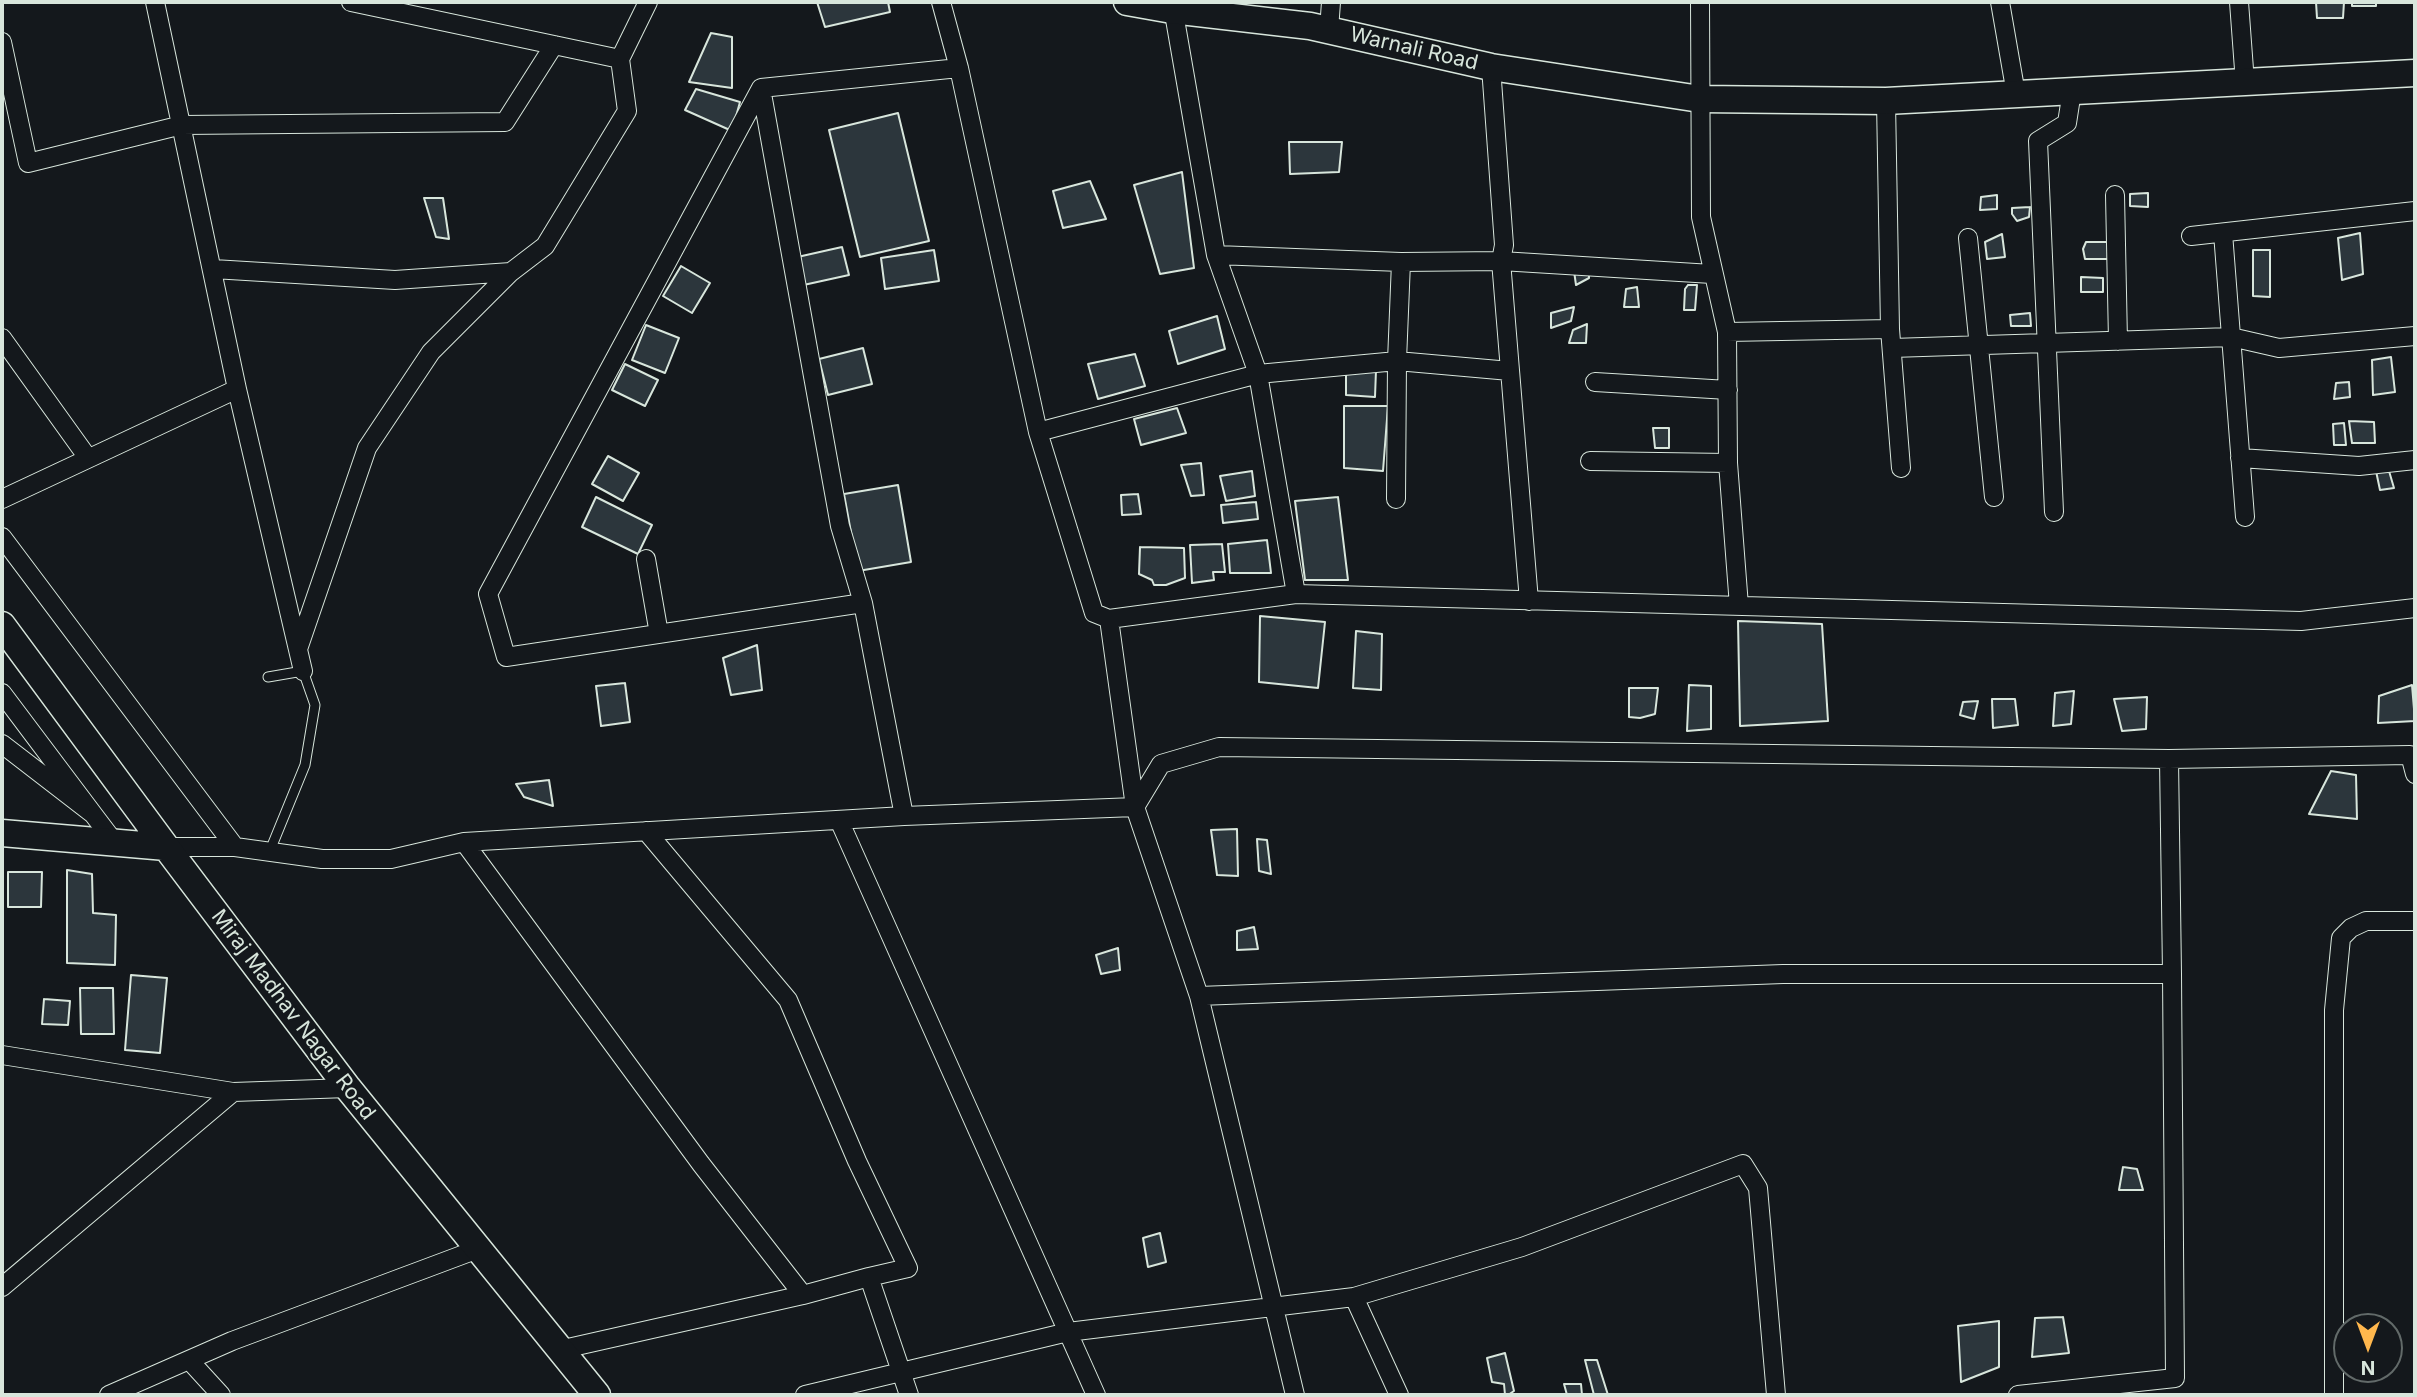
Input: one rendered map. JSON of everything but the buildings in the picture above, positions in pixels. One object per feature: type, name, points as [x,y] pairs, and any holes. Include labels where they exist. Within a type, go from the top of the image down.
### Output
[{"type":"main road","name":"Warnali Road","points":[[1126,2],[1310,26],[1491,67],[1700,99],[1886,101],[2415,73]]},
{"type":"main road","name":"Miraj Madhav Nagar Road","points":[[2,625],[348,1088],[597,1395]]},
{"type":"main road","points":[[2,833],[166,847]]},
{"type":"street","points":[[155,2],[237,389],[303,671]]},
{"type":"street","points":[[351,2],[620,59]]},
{"type":"street","points":[[298,649],[367,448],[431,352],[511,272],[545,246],[627,111],[620,59],[648,2]]},
{"type":"street","points":[[941,2],[959,68],[1038,432],[1094,612],[1109,619],[1296,594],[2301,621],[2415,608]]},
{"type":"street","points":[[1329,30],[1331,2]]},
{"type":"street","points":[[1700,2],[1701,217],[1727,332],[1728,463],[1739,606]]},
{"type":"street","points":[[2000,2],[2016,94]]},
{"type":"street","points":[[2239,2],[2245,83]]},
{"type":"street","points":[[1172,6],[1216,255],[1258,374],[1296,594]]},
{"type":"street","points":[[2,42],[10,115],[28,163],[182,125],[505,122],[554,45]]},
{"type":"street","points":[[1491,67],[1504,245],[1501,261],[1529,601]]},
{"type":"street","points":[[761,88],[959,68]]},
{"type":"street","points":[[761,88],[840,526],[863,603],[904,816]]},
{"type":"street","points":[[761,88],[488,594],[506,657],[863,603]]},
{"type":"street","points":[[2054,512],[2038,141],[2067,123],[2072,91]]},
{"type":"street","points":[[1886,101],[1890,330],[1901,468]]},
{"type":"street","points":[[2115,195],[2118,341]]},
{"type":"street","points":[[2191,236],[2415,211]]},
{"type":"street","points":[[2223,233],[2245,517]]},
{"type":"street","points":[[1968,238],[1994,497]]},
{"type":"street","points":[[1216,255],[1401,262],[1501,261],[1712,274]]},
{"type":"street","points":[[1396,499],[1401,262]]},
{"type":"street","points":[[213,269],[395,280],[511,272]]},
{"type":"street","points":[[1727,332],[1890,330]]},
{"type":"street","points":[[1892,348],[2231,337],[2279,348],[2415,336]]},
{"type":"street","points":[[2,338],[88,458]]},
{"type":"street","points":[[1038,432],[1258,374],[1397,361],[1510,371]]},
{"type":"street","points":[[1595,382],[1728,390]]},
{"type":"street","points":[[2,499],[237,389]]},
{"type":"street","points":[[2240,458],[2359,466],[2415,460]]},
{"type":"street","points":[[1590,461],[1728,463]]},
{"type":"street","points":[[2,537],[234,847]]},
{"type":"street","points":[[646,559],[659,634]]},
{"type":"street","points":[[1109,619],[1135,807],[1199,996],[1295,1395]]},
{"type":"street","points":[[2,693],[115,843]]},
{"type":"street","points":[[2,744],[93,814]]},
{"type":"street","points":[[1135,807],[1161,764],[1220,747],[2169,759],[2410,755],[2415,774]]},
{"type":"street","points":[[2018,1395],[2175,1378],[2169,759]]},
{"type":"street","points":[[166,847],[234,847],[322,859],[391,859],[464,842],[904,816],[1135,807]]},
{"type":"street","points":[[839,820],[1096,1395]]},
{"type":"street","points":[[559,1350],[803,1295],[908,1268],[857,1161],[788,1000],[646,831]]},
{"type":"street","points":[[464,842],[701,1164],[803,1295]]},
{"type":"street","points":[[2334,1395],[2334,1010],[2341,938],[2351,928],[2366,921],[2415,921]]},
{"type":"street","points":[[1199,996],[1783,974],[2172,974]]},
{"type":"street","points":[[2,1055],[233,1092],[348,1088]]},
{"type":"street","points":[[2,1287],[233,1092]]},
{"type":"street","points":[[805,1395],[1068,1332],[1354,1297],[1522,1247],[1743,1164],[1758,1188],[1776,1395]]},
{"type":"street","points":[[109,1395],[232,1342],[478,1249]]},
{"type":"street","points":[[869,1277],[909,1395]]},
{"type":"street","points":[[1354,1297],[1399,1395]]},
{"type":"street","points":[[189,1360],[221,1395]]},
{"type":"lane","points":[[268,677],[303,671],[315,705],[305,765],[268,853]]}]
